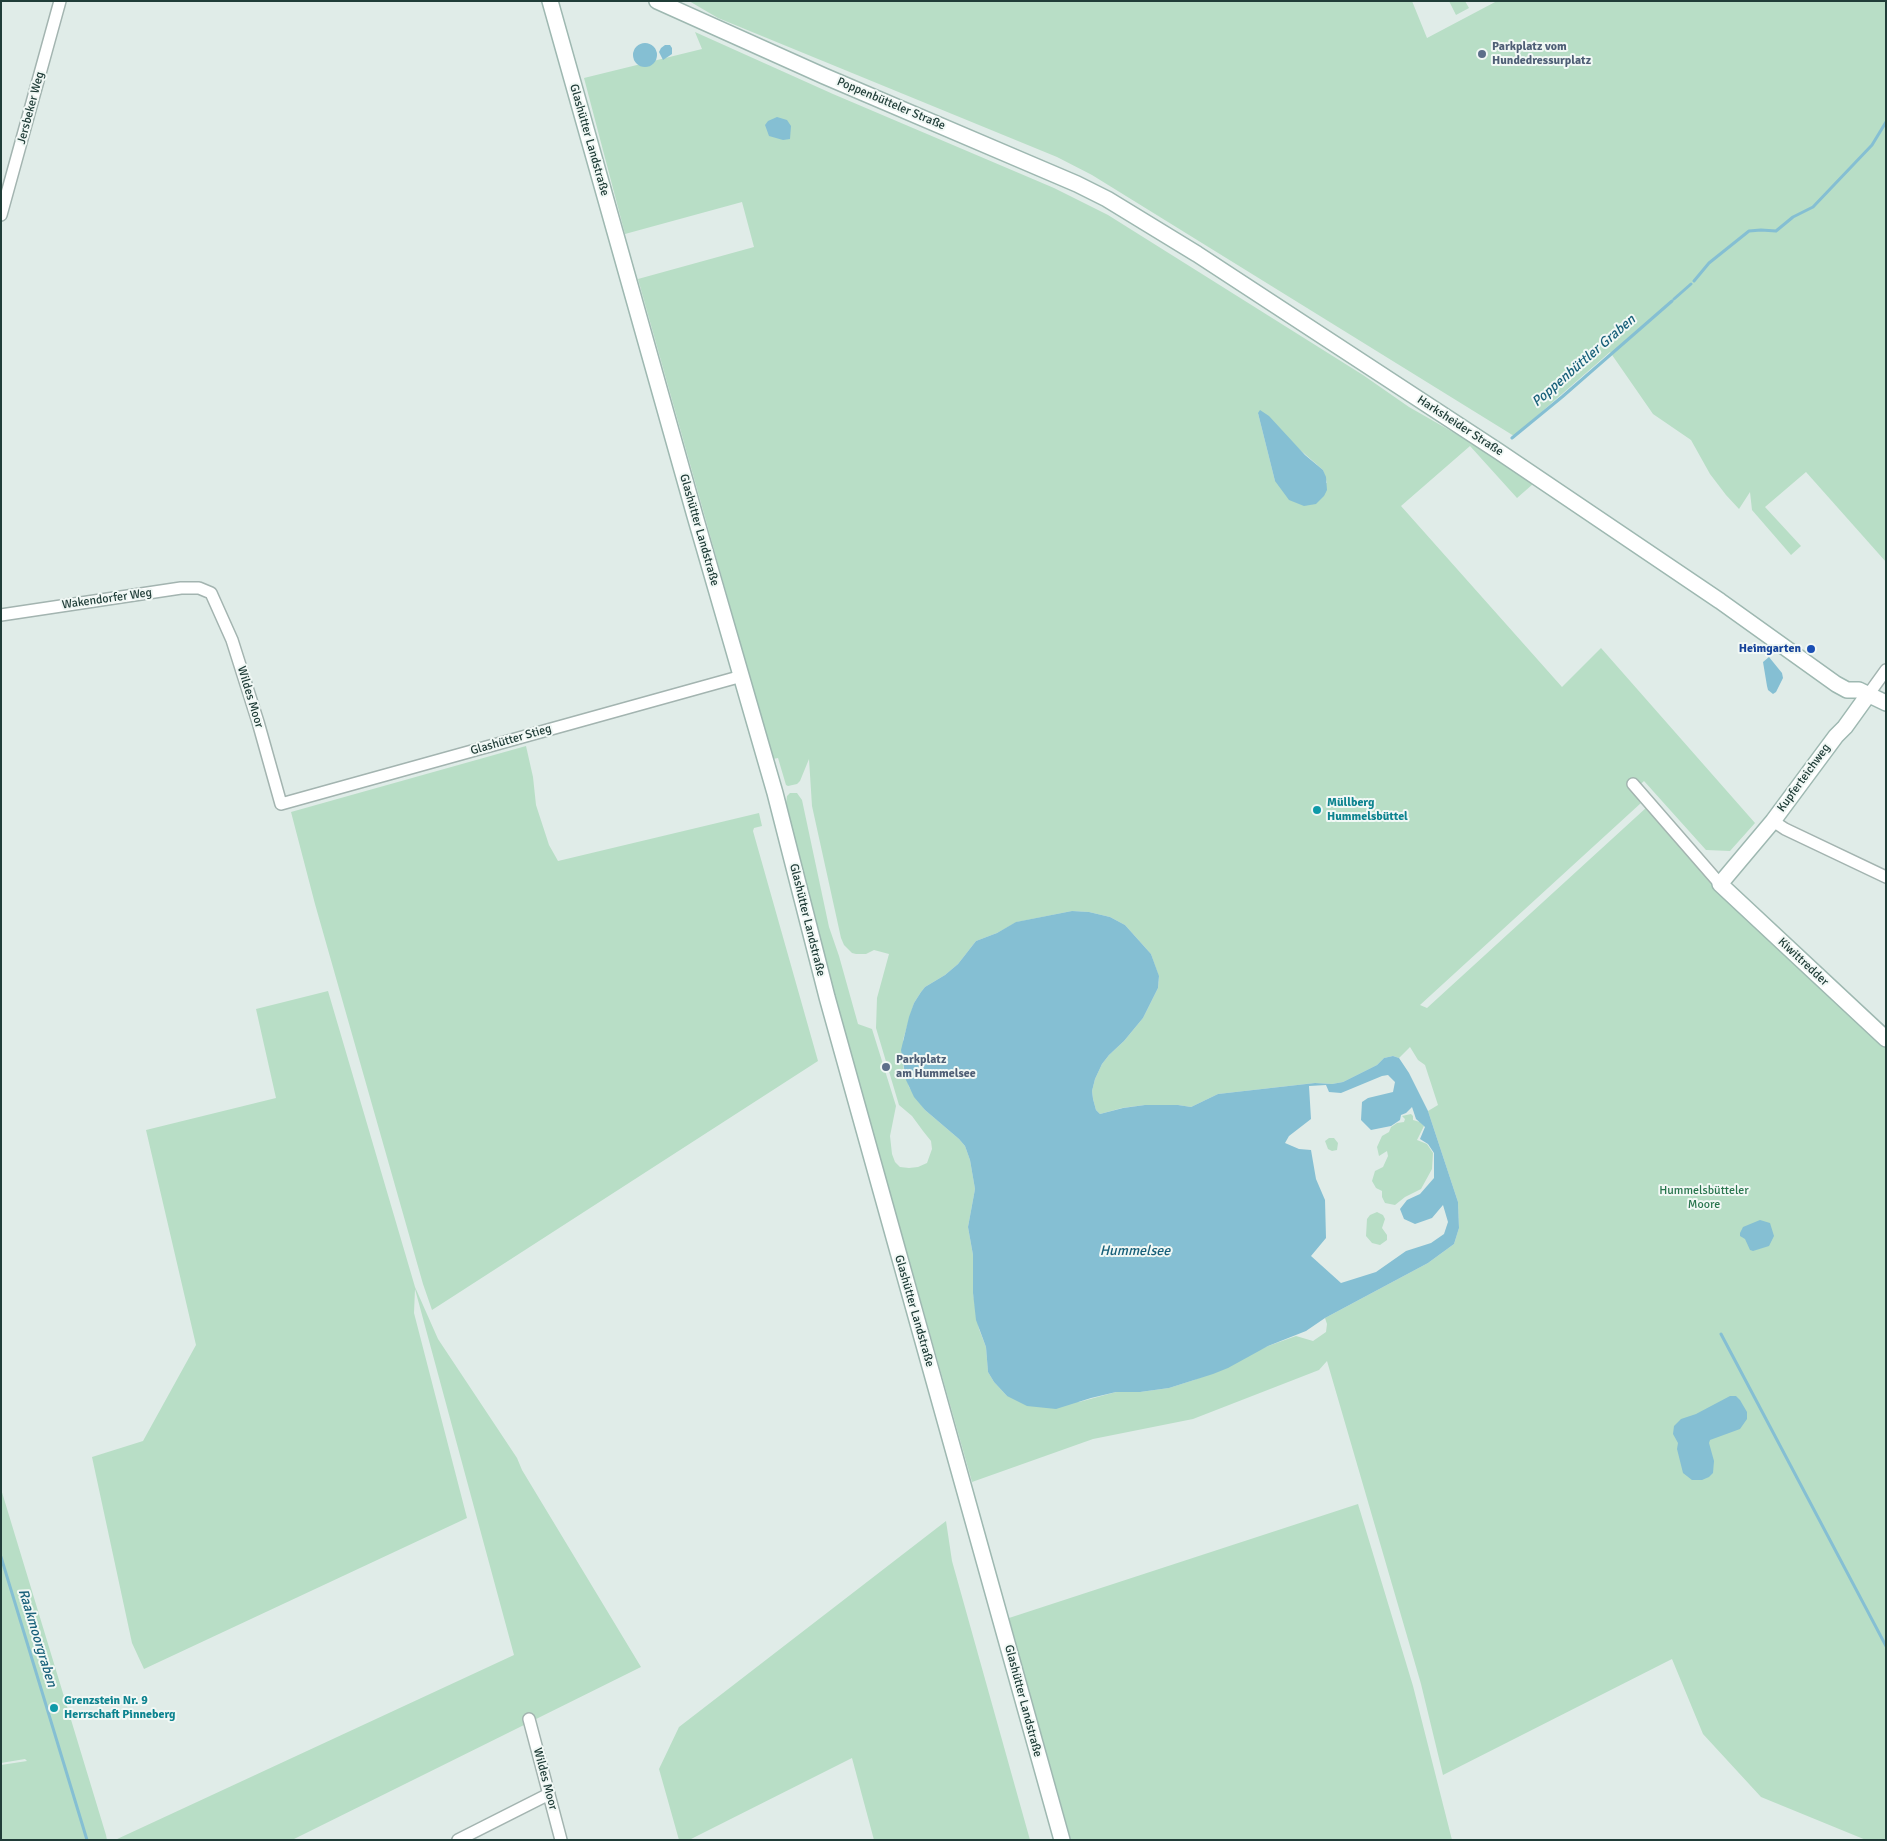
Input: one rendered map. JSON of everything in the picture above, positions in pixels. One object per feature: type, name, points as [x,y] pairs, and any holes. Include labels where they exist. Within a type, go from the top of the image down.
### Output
[{"type":"street","name":"Jersbeker Weg","points":[[1,214],[60,1]]},
{"type":"street","name":"Glashütter Landstraße","points":[[550,1],[775,792],[817,960],[888,1220],[1062,1840]]},
{"type":"street","name":"Poppenbütteler Straße","points":[[657,1],[848,86],[1078,184],[1123,209]]},
{"type":"street","name":"Harksheider Straße","points":[[1123,209],[1197,254],[1498,450],[1792,652],[1807,656],[1854,682],[1864,692],[1886,703]]},
{"type":"street","name":"Wakendorfer Weg","points":[[1,615],[182,588],[199,588],[211,593]]},
{"type":"street","name":"Wildes Moor","points":[[211,593],[235,649],[281,804]]},
{"type":"street","name":"Kupferteichweg","points":[[1773,821],[1836,736],[1846,727],[1864,692],[1886,670]]},
{"type":"street","name":"Glashütter Stieg","points":[[281,804],[742,676]]},
{"type":"street","name":"Kiwittredder","points":[[1633,784],[1720,884],[1886,1039]]},
{"type":"street","points":[[1720,884],[1773,821],[1886,877]]},
{"type":"street","name":"Wildes Moor","points":[[529,1719],[561,1840]]},
{"type":"street","points":[[458,1840],[549,1794]]},
{"type":"green space","points":[[689,1],[1412,1],[1427,38],[1497,1],[1886,1],[1886,562],[1806,472],[1765,507],[1801,546],[1791,555],[1752,510],[1750,492],[1739,509],[1710,474],[1691,440],[1653,414],[1610,352],[1514,436],[1092,175],[1057,157],[718,18]]},
{"type":"green space","points":[[1449,1],[1465,1],[1469,8],[1456,15]]},
{"type":"green space","name":"Hummelsbütteler Moore","points":[[695,32],[833,94],[1054,188],[1108,215],[1363,375],[1409,407],[1472,443],[1533,484],[1517,498],[1470,446],[1401,506],[1562,687],[1601,648],[1755,823],[1730,851],[1706,850],[1644,781],[1632,792],[1641,803],[1420,1005],[1427,1008],[1647,807],[1886,1046],[1886,1840],[1866,1840],[1761,1797],[1703,1734],[1672,1659],[1443,1775],[1421,1684],[1327,1361],[1319,1370],[1193,1419],[1093,1439],[972,1482],[822,952],[786,804],[787,796],[790,793],[797,793],[802,800],[829,927],[858,1024],[872,1029],[896,1106],[890,1136],[892,1154],[895,1162],[900,1167],[918,1167],[927,1163],[932,1149],[931,1141],[912,1116],[899,1105],[876,1028],[877,998],[889,954],[874,950],[866,954],[856,954],[852,953],[844,945],[812,806],[809,759],[800,781],[797,784],[788,786],[786,785],[778,758],[773,759],[638,279],[754,247],[742,202],[625,234],[584,78],[702,49]],"holes":[[[1258,413],[1323,470],[1327,483],[1275,481]],[[1072,911],[1089,912],[1110,917],[1125,925],[1151,954],[1159,977],[1158,988],[1143,1018],[1124,1041],[1109,1055],[1102,1064],[1095,1079],[1092,1091],[1093,1099],[1096,1110],[1100,1114],[1122,1108],[1145,1105],[1191,1107],[1218,1094],[1315,1083],[1332,1084],[1343,1082],[1377,1065],[1384,1058],[1393,1056],[1399,1058],[1410,1047],[1418,1060],[1425,1065],[1438,1105],[1428,1111],[1458,1202],[1459,1228],[1454,1244],[1428,1263],[1325,1318],[1327,1324],[1326,1332],[1313,1341],[1296,1336],[1268,1346],[1194,1380],[1169,1388],[1140,1392],[1116,1392],[1079,1402],[1007,1396],[994,1382],[988,1372],[986,1347],[979,1329],[973,1293],[973,1255],[968,1227],[975,1189],[970,1160],[965,1146],[925,1110],[909,1087],[903,1066],[903,1040],[914,1003],[921,992],[925,987],[945,975],[958,964],[976,941],[997,933],[1017,922]]]},
{"type":"green space","points":[[526,746],[533,777],[536,805],[549,845],[558,861],[759,813],[762,826],[754,828],[753,831],[818,1061],[432,1310],[315,904],[291,812]]},
{"type":"green space","points":[[328,991],[415,1287],[438,1339],[517,1458],[522,1470],[641,1667],[292,1840],[115,1840],[514,1655],[415,1289],[414,1313],[467,1518],[144,1669],[132,1643],[92,1457],[143,1441],[196,1345],[146,1130],[276,1098],[256,1009]]},
{"type":"green space","points":[[1411,1114],[1413,1120],[1420,1122],[1424,1126],[1417,1140],[1427,1144],[1433,1153],[1432,1169],[1421,1189],[1405,1197],[1395,1205],[1385,1203],[1382,1191],[1376,1188],[1372,1181],[1375,1171],[1383,1167],[1388,1156],[1387,1151],[1379,1156],[1377,1147],[1382,1136],[1389,1132],[1391,1127],[1397,1123],[1404,1122],[1405,1119],[1402,1116]]},
{"type":"green space","points":[[1329,1138],[1334,1138],[1338,1143],[1337,1150],[1332,1151],[1328,1149],[1325,1141]]},
{"type":"green space","points":[[1377,1212],[1383,1215],[1385,1219],[1382,1228],[1387,1235],[1387,1240],[1380,1245],[1372,1243],[1366,1236],[1367,1219],[1370,1215]]},
{"type":"green space","points":[[1,1489],[107,1840],[1,1840],[1,1765],[27,1761],[25,1759],[1,1763]]},
{"type":"green space","points":[[1358,1504],[1413,1686],[1452,1840],[1071,1840],[1009,1618]]},
{"type":"green space","points":[[946,1521],[952,1561],[1030,1840],[874,1840],[852,1758],[689,1840],[679,1840],[659,1769],[679,1727]]},
{"type":"water","points":[[645,43],[653,47],[657,55],[653,63],[645,67],[637,63],[633,55],[637,47]]},
{"type":"water","points":[[665,45],[670,45],[672,54],[663,60],[659,52]]},
{"type":"water","points":[[777,117],[787,120],[791,126],[790,139],[783,140],[769,136],[765,125],[768,121]]},
{"type":"water","points":[[1260,410],[1269,416],[1305,455],[1323,470],[1326,477],[1327,490],[1316,504],[1304,506],[1289,500],[1275,481],[1258,413]]},
{"type":"water","points":[[1769,657],[1782,673],[1783,678],[1773,694],[1768,690],[1763,662]]},
{"type":"water","name":"Hummelsee","points":[[1072,911],[1089,912],[1110,917],[1125,925],[1151,954],[1159,976],[1158,988],[1143,1018],[1124,1041],[1109,1055],[1102,1064],[1095,1079],[1092,1091],[1093,1099],[1096,1110],[1100,1114],[1145,1105],[1191,1107],[1218,1094],[1315,1083],[1332,1084],[1343,1082],[1377,1065],[1384,1058],[1393,1056],[1399,1058],[1409,1073],[1428,1111],[1458,1202],[1459,1228],[1454,1244],[1428,1263],[1325,1318],[1306,1331],[1268,1346],[1213,1374],[1169,1388],[1140,1392],[1116,1392],[1056,1409],[1027,1406],[1007,1396],[994,1382],[988,1372],[986,1347],[976,1320],[973,1293],[973,1255],[968,1227],[975,1189],[970,1160],[965,1146],[959,1139],[925,1110],[914,1097],[906,1080],[901,1050],[914,1003],[925,987],[945,975],[958,964],[976,941],[997,933],[1016,922]],"holes":[[[1388,1075],[1395,1082],[1393,1092],[1368,1098],[1362,1102],[1361,1120],[1371,1130],[1391,1126],[1400,1120],[1401,1115],[1412,1107],[1416,1119],[1425,1127],[1420,1139],[1428,1144],[1434,1153],[1434,1178],[1420,1194],[1407,1200],[1400,1209],[1404,1219],[1415,1224],[1432,1218],[1443,1205],[1448,1222],[1444,1234],[1431,1243],[1406,1251],[1376,1272],[1341,1283],[1311,1256],[1326,1238],[1325,1200],[1316,1179],[1311,1150],[1299,1149],[1285,1143],[1289,1136],[1311,1119],[1309,1086],[1326,1085],[1329,1092],[1341,1093],[1382,1076]]]},
{"type":"water","points":[[1760,1220],[1770,1223],[1774,1236],[1769,1246],[1753,1251],[1750,1250],[1745,1239],[1740,1236],[1740,1233],[1743,1227]]},
{"type":"water","points":[[1730,1396],[1736,1396],[1740,1400],[1747,1412],[1747,1419],[1740,1429],[1710,1440],[1709,1443],[1714,1461],[1713,1473],[1702,1480],[1692,1480],[1683,1473],[1677,1449],[1678,1443],[1673,1434],[1674,1426],[1681,1419],[1696,1414]]},
{"type":"waterway","name":"Poppenbüttler Graben","points":[[1694,281],[1709,263],[1749,231],[1776,231],[1793,217],[1813,207],[1872,145],[1886,122]]},
{"type":"waterway","name":"Poppenbüttler Graben","points":[[1674,299],[1691,284]]},
{"type":"waterway","name":"Poppenbüttler Graben","points":[[1512,438],[1672,301]]},
{"type":"waterway","points":[[1721,1334],[1886,1646]]},
{"type":"waterway","name":"Raakmoorgraben","points":[[1,1557],[87,1840]]},
{"type":"place","name":"Parkplatz vom Hundedressurplatz","points":[[1482,54]]},
{"type":"place","name":"Heimgarten","points":[[1811,649]]},
{"type":"place","name":"Müllberg Hummelsbüttel","points":[[1317,810]]},
{"type":"place","name":"Parkplatz am Hummelsee","points":[[886,1067]]},
{"type":"place","name":"Grenzstein Nr. 9 Herrschaft Pinneberg","points":[[54,1708]]}]
